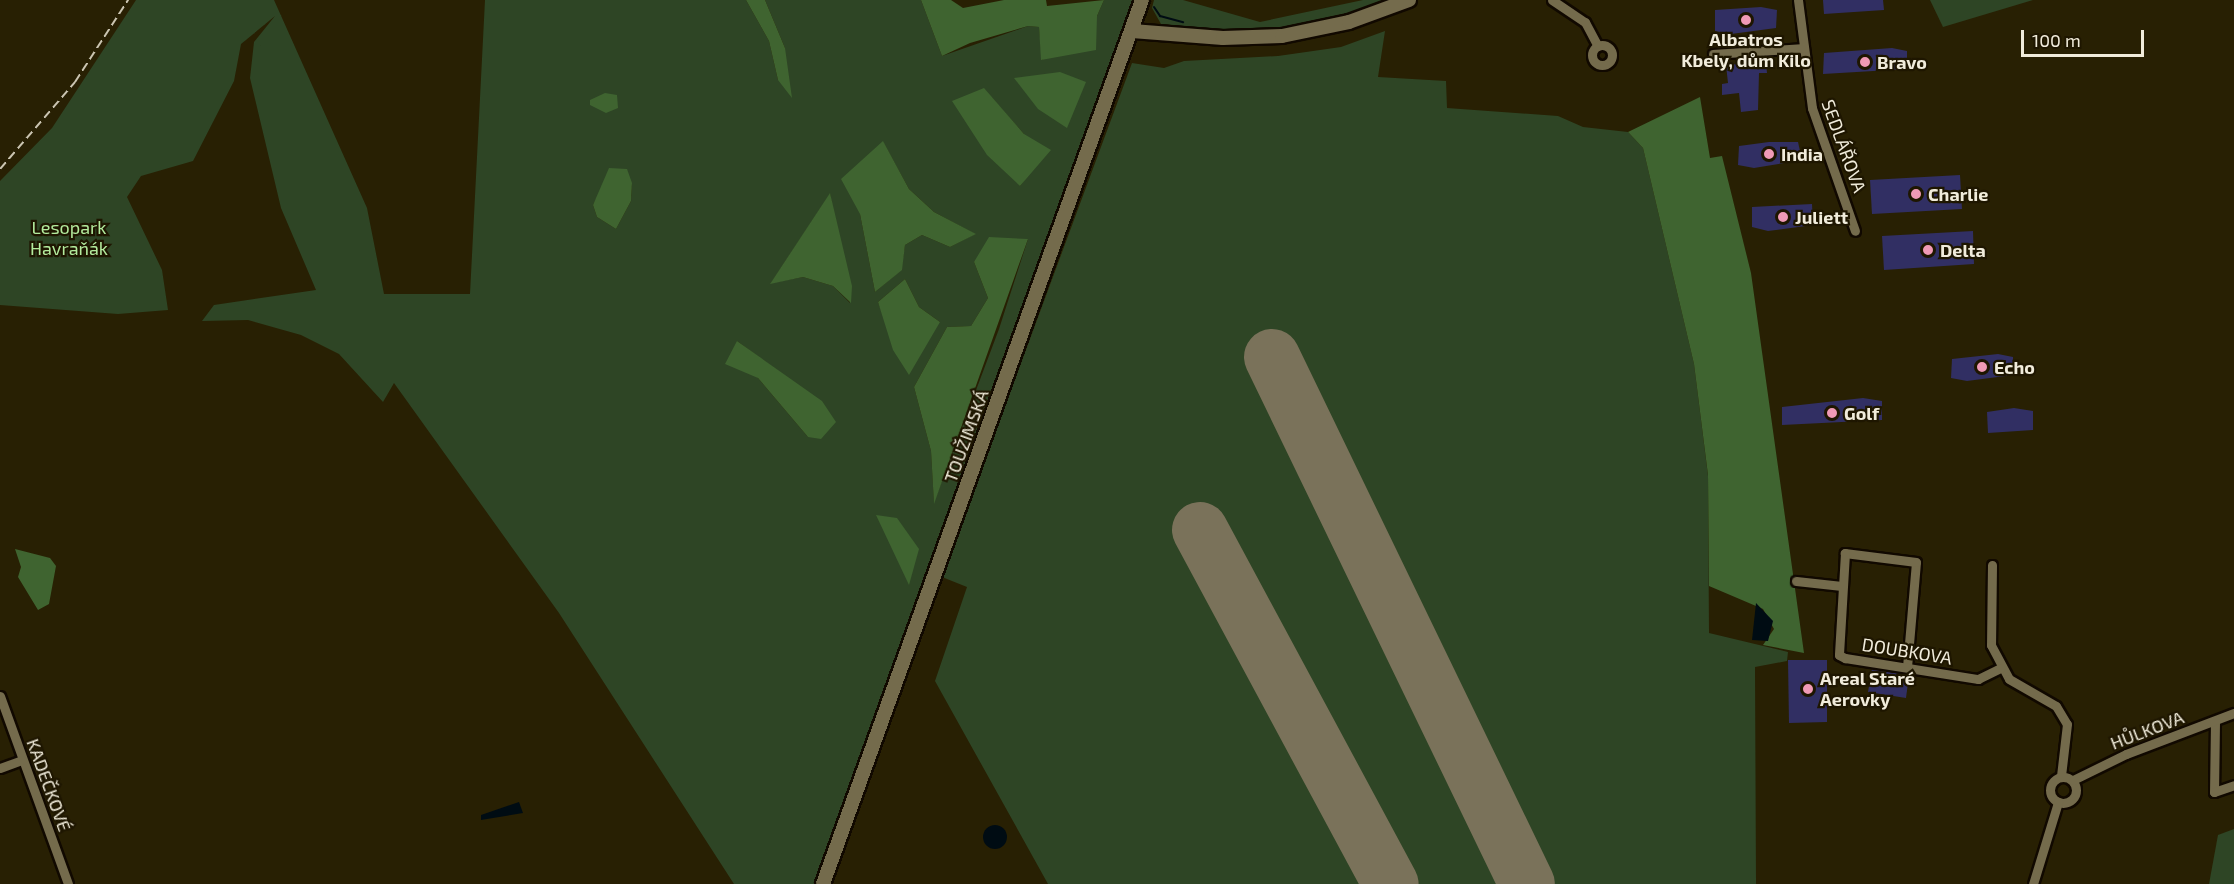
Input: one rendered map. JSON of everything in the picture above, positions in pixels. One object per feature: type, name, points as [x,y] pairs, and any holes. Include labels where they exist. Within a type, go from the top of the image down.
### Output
[{"type":"street","name":"TOUŽIMSKÁ","points":[[823,884],[1142,0]]},
{"type":"street","points":[[1132,31],[1223,38],[1282,36],[1349,22],[1409,0]]},
{"type":"street","points":[[1552,0],[1585,22],[1598,46]]},
{"type":"street","name":"SEDLÁŘOVA","points":[[1798,0],[1812,108],[1855,231]]},
{"type":"street","points":[[1713,54],[1804,48]]},
{"type":"street","name":"DOUBKOVA","points":[[1907,668],[1916,562],[1845,554],[1839,655],[1907,668],[1978,679],[2001,668]]},
{"type":"street","points":[[1992,565],[1988,629],[2001,668],[2014,684],[2056,706],[2067,724],[2061,776],[2050,788],[2058,802],[2033,884]]},
{"type":"street","points":[[1796,581],[1842,586]]},
{"type":"street","name":"KADEČKOVÉ","points":[[0,696],[68,884]]},
{"type":"street","name":"HŮLKOVA","points":[[2073,780],[2126,754],[2216,722],[2234,713]]},
{"type":"street","points":[[2216,722],[2214,792],[2234,785]]},
{"type":"street","points":[[0,768],[22,760]]},
{"type":"street","points":[[2058,802],[2073,799],[2073,780],[2061,776]]},
{"type":"green space","name":"Lesopark Havraňák","points":[[136,0],[274,0],[367,208],[384,294],[470,294],[485,0],[746,0],[769,41],[778,80],[785,48],[765,0],[921,0],[942,56],[1028,26],[1039,27],[1042,60],[1097,16],[1104,0],[1132,0],[1119,52],[820,884],[734,884],[559,613],[394,383],[383,402],[339,354],[301,335],[248,320],[202,321],[214,305],[316,290],[281,208],[250,78],[254,42],[275,16],[241,44],[234,81],[193,161],[141,176],[127,197],[162,270],[168,310],[118,314],[0,305],[0,181],[52,128]],"holes":[[[984,89],[1024,134],[1026,178],[1020,186]],[[883,142],[909,189],[934,212],[975,234],[950,247],[922,235],[905,245],[901,270],[875,292],[860,214]],[[632,183],[631,201],[616,229],[597,217],[593,205],[598,196]],[[830,194],[850,303],[833,286],[803,277],[771,283]],[[1028,239],[999,329],[934,502],[931,451],[914,387],[947,327],[971,326],[988,298],[974,262]],[[905,279],[919,307],[940,322],[886,323],[878,302]],[[737,341],[781,373],[808,437],[758,378]]]},
{"type":"green space","points":[[746,0],[765,0],[785,48],[792,98],[778,80],[769,41]]},
{"type":"green space","points":[[921,0],[951,0],[963,8],[1004,0],[1046,0],[1047,6],[1104,0],[1097,16],[1096,50],[1041,60],[1039,27],[1028,26],[970,43],[942,56]]},
{"type":"green space","points":[[1154,0],[1183,0],[1260,22],[1363,0],[1393,0],[1349,17],[1283,31],[1246,33],[1161,24],[1152,8]]},
{"type":"green space","points":[[1930,0],[2033,0],[1943,27]]},
{"type":"green space","points":[[1385,31],[1378,77],[1446,81],[1447,108],[1558,116],[1583,127],[1628,132],[1643,148],[1694,364],[1708,476],[1709,633],[1788,652],[1787,661],[1755,667],[1756,884],[1048,884],[935,681],[967,587],[942,577],[1132,63],[1164,68],[1184,61],[1278,56],[1341,47]]},
{"type":"green space","points":[[1060,72],[1086,82],[1067,128],[1038,109],[1014,78]]},
{"type":"green space","points":[[984,88],[1024,134],[1051,150],[1020,186],[987,155],[952,101]]},
{"type":"green space","points":[[605,93],[617,95],[618,108],[606,113],[590,105],[590,100]]},
{"type":"green space","points":[[1700,97],[1710,158],[1722,156],[1751,273],[1804,653],[1763,645],[1774,629],[1763,609],[1709,586],[1708,475],[1694,364],[1643,148],[1628,132]]},
{"type":"green space","points":[[883,141],[909,189],[934,212],[976,234],[950,247],[922,235],[905,245],[902,270],[875,292],[860,214],[841,179]]},
{"type":"green space","points":[[609,168],[627,169],[632,183],[631,201],[616,229],[597,217],[593,205]]},
{"type":"green space","points":[[830,193],[852,286],[851,303],[833,286],[803,277],[770,284]]},
{"type":"green space","points":[[989,237],[1028,239],[934,504],[931,451],[914,387],[947,327],[971,326],[988,298],[974,262]]},
{"type":"green space","points":[[905,279],[919,307],[940,322],[909,375],[893,350],[878,302]]},
{"type":"green space","points":[[737,341],[822,401],[836,422],[821,439],[808,437],[758,378],[725,364]]},
{"type":"green space","points":[[876,515],[897,518],[919,549],[909,585]]},
{"type":"green space","points":[[15,549],[50,558],[56,566],[49,604],[38,610],[18,577],[21,567]]},
{"type":"green space","points":[[2234,829],[2234,884],[2209,884],[2218,835]]},
{"type":"shaded area","points":[[1756,603],[1773,621],[1768,641],[1752,640]]},
{"type":"shaded area","points":[[519,802],[523,813],[481,820],[481,815]]},
{"type":"shaded area","points":[[995,825],[1000,826],[1006,832],[1006,842],[1000,848],[995,849],[990,848],[984,842],[983,837],[984,832],[990,826]]},
{"type":"building","points":[[1823,0],[1883,0],[1884,10],[1824,14]]},
{"type":"building","name":"Albatros Kbely, dům Kilo","points":[[1761,7],[1777,10],[1776,28],[1731,34],[1715,31],[1715,10]]},
{"type":"building","name":"Bravo","points":[[1892,48],[1907,51],[1907,69],[1823,74],[1824,53]]},
{"type":"building","points":[[1766,62],[1767,73],[1759,73],[1758,110],[1741,112],[1739,93],[1722,95],[1722,84],[1728,83],[1726,65]]},
{"type":"building","name":"India","points":[[1769,142],[1798,142],[1802,160],[1754,168],[1738,165],[1739,146]]},
{"type":"building","name":"Charlie","points":[[1960,175],[1962,209],[1872,214],[1870,180]]},
{"type":"building","name":"Juliett","points":[[1812,204],[1813,225],[1768,231],[1752,227],[1752,207]]},
{"type":"building","name":"Delta","points":[[1973,231],[1974,264],[1884,270],[1882,236]]},
{"type":"building","name":"Echo","points":[[1998,354],[2013,357],[2013,375],[1967,381],[1951,378],[1952,359]]},
{"type":"building","name":"Golf","points":[[1863,398],[1882,401],[1882,420],[1782,425],[1782,407]]},
{"type":"building","points":[[2014,408],[2033,411],[2033,430],[1988,433],[1987,412]]},
{"type":"building","name":"Areal Staré Aerovky","points":[[1788,660],[1827,660],[1827,722],[1789,723]]},
{"type":"building","name":"Areal Staré Aerovky","points":[[1872,669],[1909,675],[1906,698],[1868,692]]},
{"type":"waterway","points":[[1154,7],[1160,16],[1183,22]]},
{"type":"runway","points":[[1272,357],[1527,884]]},
{"type":"runway","points":[[1200,530],[1391,884]]},
{"type":"railway","points":[[0,169],[75,82],[128,0]]},
{"type":"place","name":"Albatros Kbely, dům Kilo","points":[[1746,20]]},
{"type":"place","name":"Bravo","points":[[1865,62]]},
{"type":"place","name":"India","points":[[1769,154]]},
{"type":"place","name":"Charlie","points":[[1916,194]]},
{"type":"place","name":"Juliett","points":[[1783,217]]},
{"type":"place","name":"Delta","points":[[1928,250]]},
{"type":"place","name":"Echo","points":[[1982,367]]},
{"type":"place","name":"Golf","points":[[1832,413]]},
{"type":"place","name":"Areal Staré Aerovky","points":[[1808,689]]}]
